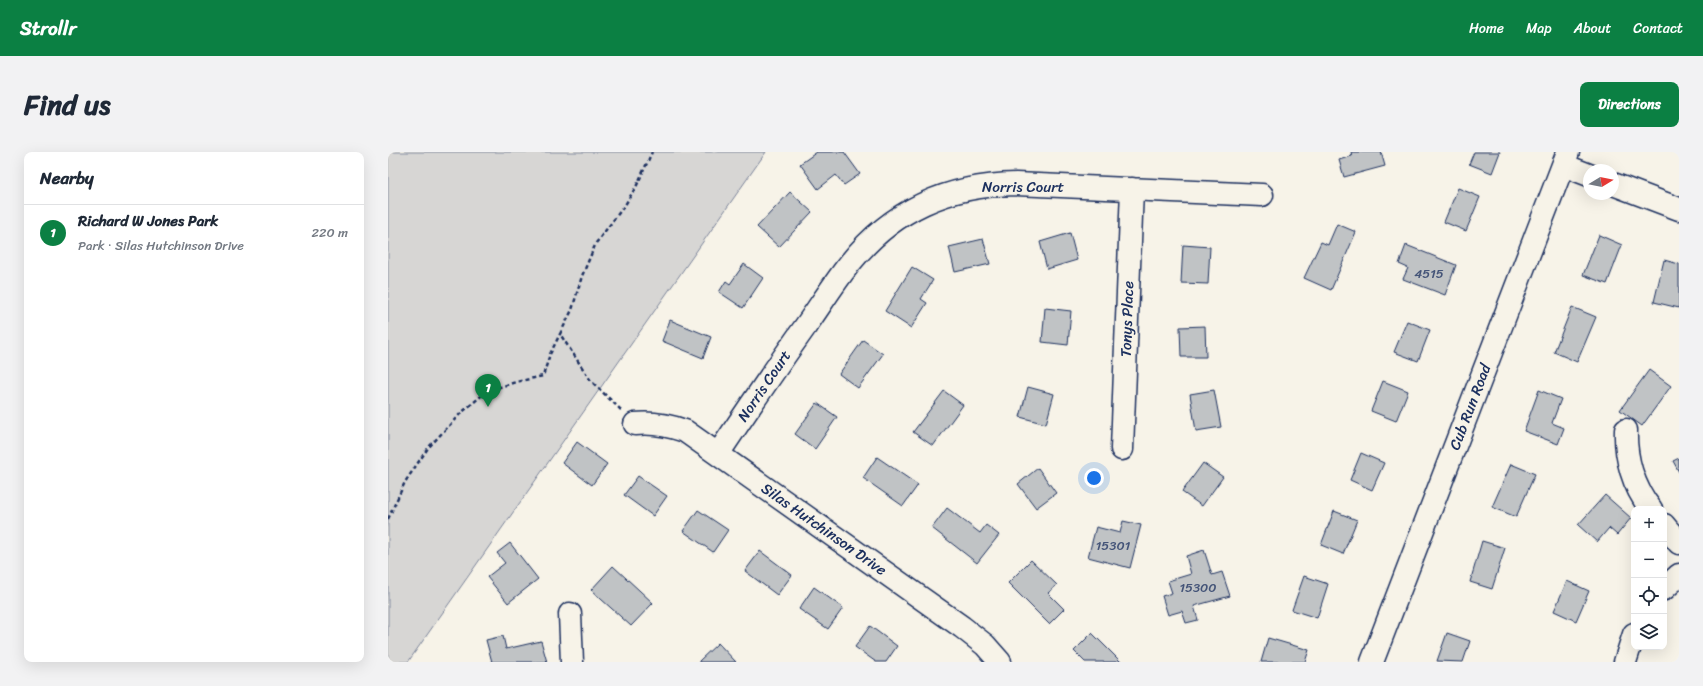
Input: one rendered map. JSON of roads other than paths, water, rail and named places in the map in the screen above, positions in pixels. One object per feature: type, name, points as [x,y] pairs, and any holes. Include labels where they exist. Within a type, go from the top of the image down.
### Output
[{"type":"street","points":[[1565,159],[1583,171]]},
{"type":"street","name":"Cub Run Road","points":[[1372,662],[1565,159]]},
{"type":"street","name":"Norris Court","points":[[718,454],[850,263],[882,229],[910,209],[948,193],[986,185],[1016,184],[1262,195]]},
{"type":"street","points":[[1619,186],[1679,209]]},
{"type":"street","name":"Tonys Place","points":[[1122,449],[1132,189]]},
{"type":"street","name":"Silas Hutchinson Drive","points":[[635,424],[649,422],[669,425],[685,431],[962,627],[985,645],[1000,662]]},
{"type":"street","points":[[1626,430],[1625,446],[1632,477],[1649,506]]},
{"type":"street","points":[[1667,529],[1679,543]]},
{"type":"street","points":[[1667,586],[1679,575]]},
{"type":"street","points":[[570,614],[572,662]]},
{"type":"street","points":[[1625,662],[1631,643]]},
{"type":"place","name":"Richard W Jones Park","points":[[488,407]]}]
